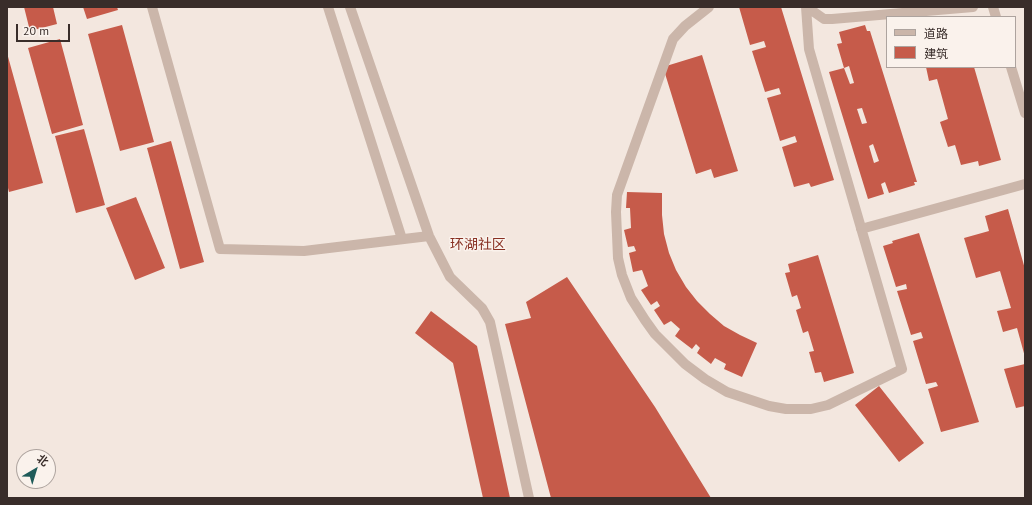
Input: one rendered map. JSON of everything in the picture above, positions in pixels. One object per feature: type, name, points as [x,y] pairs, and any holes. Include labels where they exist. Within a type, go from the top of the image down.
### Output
[{"type":"street","points":[[152,7],[220,249],[304,251],[430,236]]},
{"type":"street","points":[[328,7],[402,239]]},
{"type":"street","points":[[350,7],[430,236],[450,277],[482,308],[490,322],[529,498]]},
{"type":"street","points":[[710,7],[685,26],[673,39],[617,195],[616,212],[619,264],[632,298],[645,320],[655,334],[685,364],[705,379],[727,392],[769,406],[786,409],[811,408],[828,405],[902,369],[809,49],[806,7]]},
{"type":"street","points":[[806,7],[824,19],[973,7]]},
{"type":"street","points":[[1011,68],[1025,113]]},
{"type":"street","points":[[861,229],[1025,184]]},
{"type":"building","points":[[24,7],[53,7],[57,24],[30,31]]},
{"type":"building","points":[[83,7],[117,7],[118,10],[87,19]]},
{"type":"building","points":[[739,7],[781,7],[834,180],[811,187],[809,183],[794,187],[782,147],[797,142],[795,136],[780,141],[767,98],[781,94],[779,88],[765,92],[752,51],[766,47],[764,41],[750,45]]},
{"type":"building","points":[[122,25],[154,142],[120,151],[88,34]]},
{"type":"building","points":[[865,25],[867,31],[870,31],[917,182],[914,182],[915,185],[889,193],[885,182],[881,184],[884,194],[868,199],[829,72],[844,68],[837,44],[842,43],[839,32]],"holes":[[[849,66],[854,83],[850,84],[844,68]],[[862,108],[867,123],[862,124],[857,109]],[[873,144],[879,161],[874,163],[869,146]]]},
{"type":"building","points":[[60,39],[83,125],[52,134],[28,48]]},
{"type":"building","points":[[7,53],[43,183],[9,192],[7,184]]},
{"type":"building","points":[[702,55],[738,171],[714,178],[711,169],[696,174],[663,67]]},
{"type":"building","points":[[926,68],[974,68],[1001,160],[979,166],[978,161],[961,165],[955,145],[948,147],[940,122],[948,119],[937,79],[929,81]]},
{"type":"building","points":[[84,129],[105,205],[76,213],[55,136]]},
{"type":"building","points":[[171,141],[204,262],[180,269],[147,148]]},
{"type":"building","points":[[627,192],[662,193],[664,234],[669,253],[676,270],[686,287],[697,301],[724,326],[757,343],[742,377],[724,369],[726,364],[715,358],[711,364],[697,353],[700,348],[696,344],[692,349],[675,336],[680,329],[671,321],[664,325],[654,310],[660,306],[657,301],[651,305],[641,290],[648,286],[642,270],[633,272],[629,253],[636,251],[634,246],[628,247],[624,230],[631,228],[630,208],[626,208]]},
{"type":"building","points":[[136,197],[165,268],[135,280],[106,208]]},
{"type":"building","points":[[1008,209],[1025,269],[1025,357],[1017,328],[1003,332],[997,311],[1011,308],[1000,271],[976,278],[964,238],[989,231],[985,216]]},
{"type":"building","points":[[919,233],[979,422],[941,432],[928,389],[938,386],[936,382],[926,384],[913,341],[923,338],[921,332],[911,335],[897,291],[907,289],[906,284],[896,287],[883,246],[893,243],[892,241]]},
{"type":"building","points":[[818,255],[854,373],[824,382],[821,372],[815,373],[809,352],[814,351],[808,331],[803,333],[796,310],[801,308],[797,295],[792,297],[785,273],[790,272],[788,264]]},
{"type":"building","points":[[567,277],[655,407],[711,498],[551,498],[505,324],[531,318],[526,302]]},
{"type":"building","points":[[431,311],[477,346],[510,498],[483,498],[453,363],[415,333]]},
{"type":"building","points":[[1025,364],[1025,406],[1016,408],[1004,369]]},
{"type":"building","points":[[879,386],[924,443],[899,462],[855,405]]},
{"type":"district","name":"环湖社区","points":[[478,245]]}]
